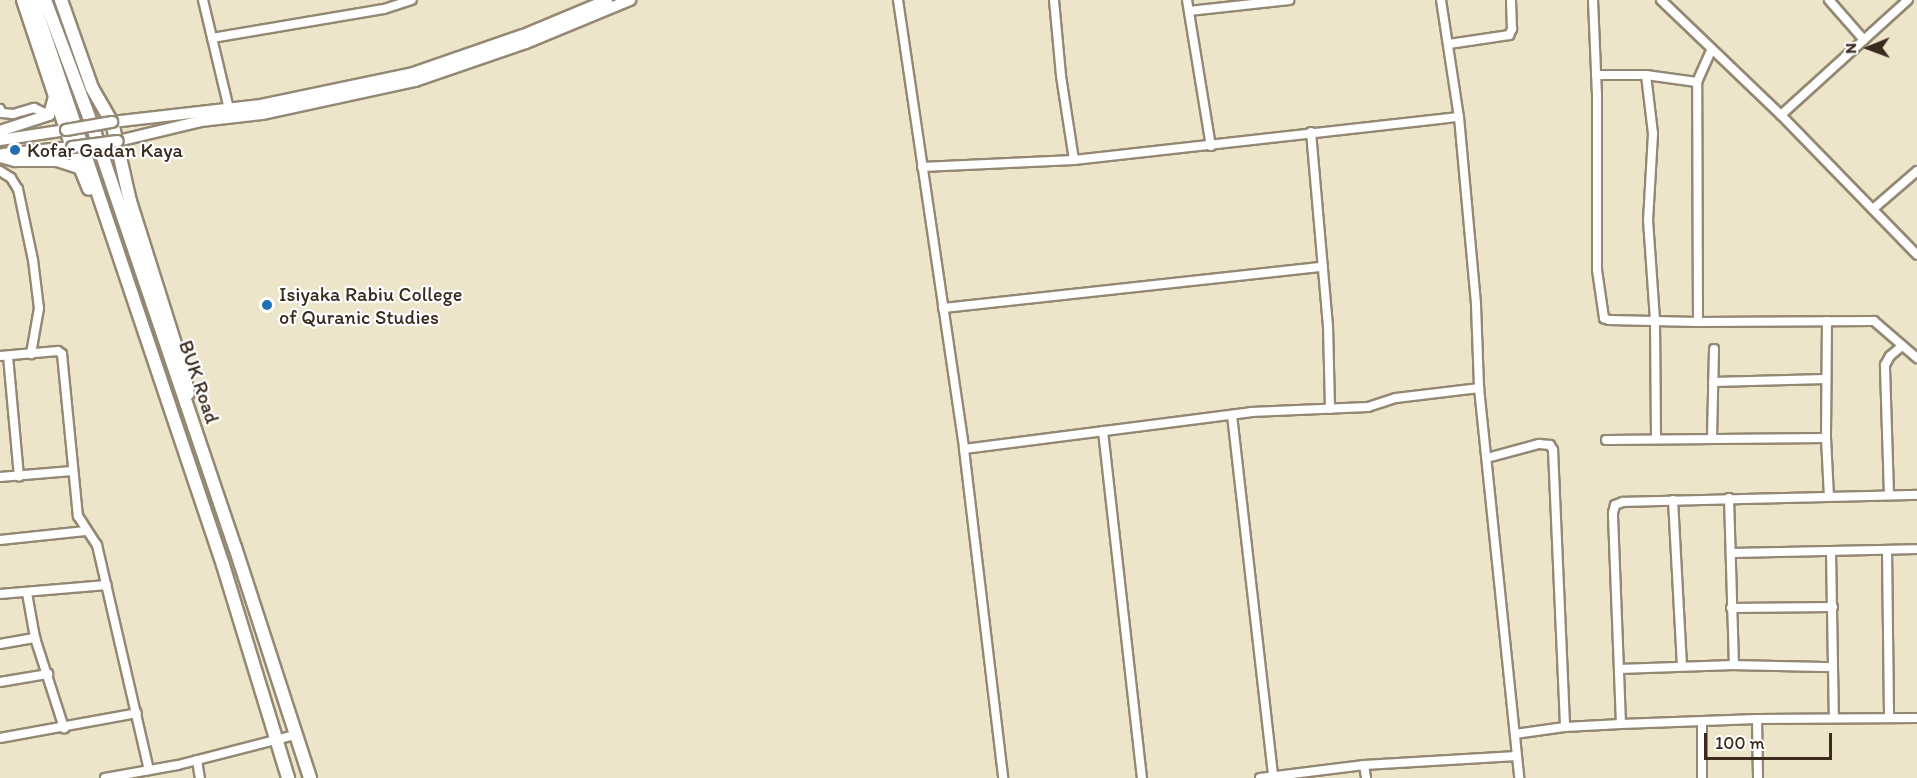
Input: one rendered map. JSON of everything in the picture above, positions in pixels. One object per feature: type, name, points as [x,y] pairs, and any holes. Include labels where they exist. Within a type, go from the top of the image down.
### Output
[{"type":"main road","points":[[23,0],[54,96],[106,235],[167,413],[177,430]]},
{"type":"main road","name":"BUK Road","points":[[33,0],[223,565],[288,778]]},
{"type":"main road","name":"BUK Road","points":[[45,0],[96,135],[310,778]]},
{"type":"main road","points":[[61,0],[93,88],[112,122],[118,141],[130,201],[184,372],[188,392],[186,407]]},
{"type":"main road","points":[[0,156],[118,141],[230,113],[413,73],[523,34],[607,0]]},
{"type":"main road","points":[[0,140],[112,122],[230,113],[339,99],[415,81],[526,43],[630,0]]},
{"type":"main road","points":[[0,131],[49,115],[54,96]]},
{"type":"main road","points":[[0,156],[15,160],[57,161],[81,169]]},
{"type":"street","points":[[203,0],[230,113]]},
{"type":"street","points":[[212,38],[384,9],[412,0]]},
{"type":"street","points":[[898,0],[964,449],[1003,778]]},
{"type":"street","points":[[1054,0],[1061,76],[1074,160]]},
{"type":"street","points":[[1187,0],[1210,146]]},
{"type":"street","points":[[1189,11],[1289,0]]},
{"type":"street","points":[[1441,0],[1459,117],[1476,305],[1479,388],[1519,778]]},
{"type":"street","points":[[1449,44],[1509,35],[1512,29],[1511,0]]},
{"type":"street","points":[[1593,0],[1596,75],[1597,270],[1603,315],[1610,320],[1698,322],[1874,321],[1917,358]]},
{"type":"street","points":[[1661,0],[1781,115],[1917,255]]},
{"type":"street","points":[[1829,0],[1864,40]]},
{"type":"street","points":[[1781,115],[1908,0]]},
{"type":"street","points":[[1698,322],[1696,82],[1712,49]]},
{"type":"street","points":[[1596,75],[1646,75],[1696,82]]},
{"type":"street","points":[[1646,75],[1653,134],[1648,219],[1655,321],[1656,439]]},
{"type":"street","points":[[0,109],[2,113],[13,114],[34,108],[49,115]]},
{"type":"street","points":[[922,167],[1074,160],[1459,117]]},
{"type":"street","points":[[1311,132],[1331,380],[1330,409]]},
{"type":"street","points":[[0,171],[11,178],[18,189],[33,260],[39,308],[31,354]]},
{"type":"street","points":[[1873,209],[1917,171]]},
{"type":"street","points":[[943,308],[1323,267]]},
{"type":"street","points":[[1827,321],[1826,438],[1829,497]]},
{"type":"street","points":[[1889,495],[1885,365],[1890,356],[1902,346]]},
{"type":"street","points":[[1712,438],[1714,349]]},
{"type":"street","points":[[19,476],[4,356],[58,351],[62,354],[78,516],[86,531],[94,537],[149,770]]},
{"type":"street","points":[[1713,382],[1826,379]]},
{"type":"street","points":[[964,449],[1232,415],[1368,407],[1396,398],[1479,388]]},
{"type":"street","points":[[1232,415],[1273,776]]},
{"type":"street","points":[[1103,431],[1142,778]]},
{"type":"street","points":[[1606,440],[1826,438]]},
{"type":"street","points":[[1487,458],[1539,444],[1550,445],[1553,450],[1565,727]]},
{"type":"street","points":[[0,477],[72,471]]},
{"type":"street","points":[[1621,724],[1613,513],[1615,505],[1623,502],[1729,498],[1917,495]]},
{"type":"street","points":[[1729,498],[1734,665]]},
{"type":"street","points":[[1673,500],[1682,666]]},
{"type":"street","points":[[0,540],[86,531]]},
{"type":"street","points":[[1732,553],[1917,549]]},
{"type":"street","points":[[1887,550],[1889,718]]},
{"type":"street","points":[[1832,552],[1833,717]]},
{"type":"street","points":[[0,594],[106,585]]},
{"type":"street","points":[[27,593],[35,638],[64,728]]},
{"type":"street","points":[[1731,608],[1833,607]]},
{"type":"street","points":[[0,644],[35,638]]},
{"type":"street","points":[[1619,669],[1734,665],[1832,667]]},
{"type":"street","points":[[0,682],[48,674]]},
{"type":"street","points":[[0,738],[137,713]]},
{"type":"street","points":[[1515,734],[1565,727],[1621,724],[1833,717],[1917,718]]},
{"type":"street","points":[[1757,719],[1758,778]]},
{"type":"street","points":[[1702,722],[1702,778]]},
{"type":"street","points":[[105,778],[197,760],[295,735]]},
{"type":"street","points":[[1260,778],[1364,765],[1517,756]]},
{"type":"street","points":[[197,760],[200,778]]},
{"type":"street","points":[[1364,765],[1366,778]]},
{"type":"place","name":"Kofar Gadan Kaya","points":[[15,150]]},
{"type":"place","name":"Isiyaka Rabiu College of Quranic Studies","points":[[267,305]]}]
